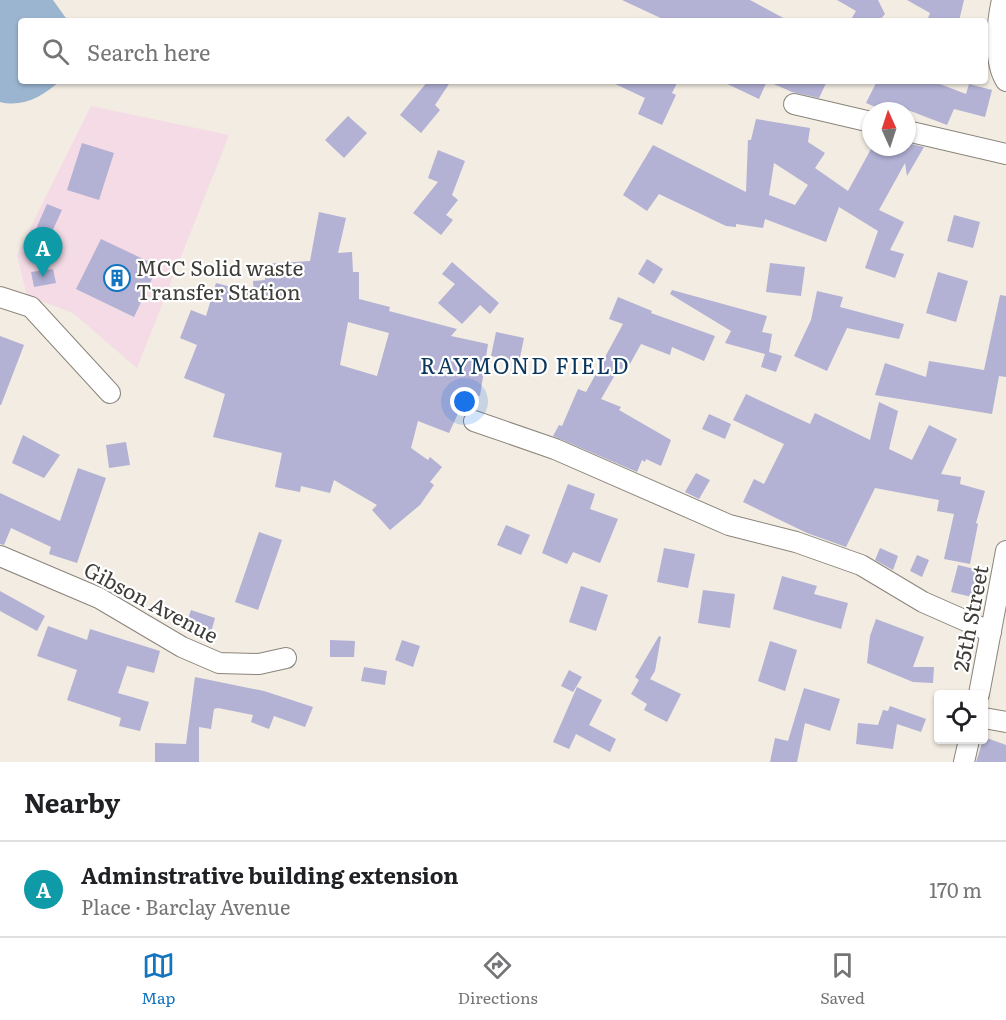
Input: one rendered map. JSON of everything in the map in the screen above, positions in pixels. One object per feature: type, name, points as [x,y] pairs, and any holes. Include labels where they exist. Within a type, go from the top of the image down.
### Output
[{"type":"street","points":[[1002,0],[999,14],[999,57],[1006,81]]},
{"type":"street","points":[[794,104],[862,120]]},
{"type":"street","points":[[916,133],[1006,154]]},
{"type":"street","points":[[0,297],[31,307],[110,393]]},
{"type":"street","points":[[474,421],[555,449],[729,525],[796,542],[861,565],[923,602],[991,632]]},
{"type":"street","name":"25th Street","points":[[980,690],[1006,551]]},
{"type":"street","name":"Gibson Avenue","points":[[0,556],[60,579],[99,598],[182,647],[219,663],[251,664],[286,658]]},
{"type":"street","points":[[988,719],[1006,722]]},
{"type":"street","points":[[964,762],[968,744]]},
{"type":"shaded area","points":[[91,106],[229,135],[137,368],[73,313],[27,296],[17,255]]},
{"type":"water","points":[[0,0],[53,0],[66,18],[18,18],[18,84],[56,84],[40,96],[25,102],[0,102]]},
{"type":"building","points":[[622,0],[750,0],[783,18],[661,18]]},
{"type":"building","points":[[837,0],[878,0],[885,14],[882,18],[852,18],[856,11]]},
{"type":"building","points":[[907,0],[964,0],[960,18],[928,18],[930,13]]},
{"type":"building","points":[[426,84],[449,84],[435,105],[440,110],[421,133],[400,115]]},
{"type":"building","points":[[615,84],[676,84],[672,93],[676,95],[662,125],[638,114],[645,98]]},
{"type":"building","points":[[727,84],[766,84],[759,99]]},
{"type":"building","points":[[774,84],[826,84],[819,98],[792,92]]},
{"type":"building","points":[[876,84],[940,84],[966,94],[969,84],[992,90],[985,117],[954,109],[947,125],[916,113],[916,102],[866,102]]},
{"type":"building","points":[[348,116],[367,133],[344,158],[325,140]]},
{"type":"building","points":[[756,119],[810,128],[808,142],[825,153],[815,168],[848,191],[867,156],[916,156],[916,145],[924,147],[907,176],[905,163],[879,210],[904,222],[890,250],[904,254],[895,278],[865,268],[878,231],[839,207],[826,242],[765,219],[763,228],[736,224],[736,227],[726,226],[659,194],[647,211],[623,195],[653,145],[746,192],[748,140],[751,140]],"holes":[[[774,163],[808,185],[795,205],[769,195]]]},
{"type":"building","points":[[82,143],[114,153],[99,200],[67,190]]},
{"type":"building","points":[[438,150],[465,161],[452,195],[458,200],[446,215],[453,220],[441,235],[413,213],[438,182],[428,178]]},
{"type":"building","points":[[47,204],[62,210],[45,247],[31,240]]},
{"type":"building","points":[[319,212],[346,218],[338,253],[352,252],[353,272],[359,272],[359,299],[390,307],[389,311],[457,329],[451,336],[488,344],[480,396],[467,394],[449,433],[418,421],[411,448],[428,460],[430,457],[442,467],[430,482],[434,485],[420,505],[390,530],[372,510],[377,505],[334,480],[330,493],[301,486],[300,492],[275,487],[282,453],[213,437],[225,394],[184,378],[197,345],[180,338],[191,310],[206,316],[216,283],[254,293],[253,281],[265,280],[264,264],[310,261]],"holes":[[[348,322],[389,333],[377,376],[340,365]]]},
{"type":"building","points":[[954,215],[980,222],[973,248],[947,241]]},
{"type":"building","name":"MCC Solid waste Transfer Station","points":[[101,239],[158,266],[134,317],[76,289]]},
{"type":"building","points":[[647,259],[663,269],[654,284],[638,274]]},
{"type":"building","points":[[452,262],[499,303],[490,314],[480,305],[462,324],[438,303],[455,284],[442,274]]},
{"type":"building","points":[[770,263],[805,267],[801,296],[766,292]]},
{"type":"building","points":[[53,269],[56,283],[34,287],[31,272]]},
{"type":"building","points":[[938,272],[968,281],[956,322],[926,313]]},
{"type":"building","points":[[672,290],[767,316],[762,332],[772,334],[769,352],[782,356],[776,372],[761,367],[765,354],[725,343],[731,331],[670,294]]},
{"type":"building","points":[[817,291],[843,297],[840,307],[904,324],[899,339],[847,328],[827,371],[794,356],[811,320]]},
{"type":"building","points":[[1000,295],[1006,296],[1006,377],[999,376],[992,414],[875,395],[885,363],[926,377],[929,361],[984,370]]},
{"type":"building","points":[[618,297],[652,311],[651,313],[715,336],[704,361],[672,347],[670,355],[641,344],[626,371],[619,368],[601,399],[621,407],[619,410],[671,440],[661,466],[646,459],[645,462],[642,460],[637,472],[553,436],[559,425],[562,426],[578,389],[586,392],[623,324],[609,319]]},
{"type":"building","points":[[496,332],[524,338],[519,362],[491,356]]},
{"type":"building","points":[[0,336],[24,345],[1,405],[0,405]]},
{"type":"building","points":[[746,394],[810,424],[815,413],[870,440],[879,402],[898,411],[889,449],[912,460],[929,425],[957,439],[941,474],[961,477],[960,484],[985,491],[976,523],[978,524],[970,564],[944,559],[954,514],[937,511],[939,500],[875,488],[846,547],[807,533],[743,502],[754,479],[764,484],[784,444],[733,420]]},
{"type":"building","points":[[709,414],[731,424],[725,439],[702,429]]},
{"type":"building","points":[[23,435],[60,455],[44,478],[12,463]]},
{"type":"building","points":[[126,442],[130,465],[109,468],[106,445]]},
{"type":"building","points":[[78,468],[106,478],[77,563],[49,554],[51,547],[11,528],[4,545],[0,544],[0,493],[60,521]]},
{"type":"building","points":[[696,473],[710,480],[699,499],[685,492]]},
{"type":"building","points":[[568,484],[595,494],[590,509],[618,519],[600,563],[573,552],[567,564],[542,553]]},
{"type":"building","points":[[506,525],[530,535],[521,555],[497,545]]},
{"type":"building","points":[[259,532],[282,540],[258,610],[235,602]]},
{"type":"building","points":[[664,548],[695,554],[688,588],[657,582]]},
{"type":"building","points":[[880,548],[898,556],[893,570],[875,560]]},
{"type":"building","points":[[917,555],[929,560],[922,577],[910,571]]},
{"type":"building","points":[[958,565],[983,571],[976,598],[951,592]]},
{"type":"building","points":[[782,576],[817,586],[814,594],[848,603],[841,629],[773,609]]},
{"type":"building","points":[[581,586],[608,595],[596,631],[569,622]]},
{"type":"building","points":[[703,590],[735,594],[730,628],[698,623]]},
{"type":"building","points":[[0,591],[45,616],[37,631],[0,611]]},
{"type":"building","points":[[191,610],[215,618],[210,636],[185,628]]},
{"type":"building","points":[[876,619],[924,637],[913,667],[934,667],[933,683],[913,682],[867,663],[870,636]]},
{"type":"building","points":[[48,626],[87,640],[90,629],[160,651],[154,673],[127,666],[118,693],[149,702],[140,731],[119,726],[121,718],[67,700],[77,670],[37,656]]},
{"type":"building","points":[[659,636],[661,637],[655,671],[650,679],[681,694],[667,722],[644,710],[647,704],[631,694],[639,680],[635,677]]},
{"type":"building","points":[[330,640],[355,641],[354,657],[330,657]]},
{"type":"building","points":[[402,640],[420,646],[413,667],[395,660]]},
{"type":"building","points":[[770,641],[797,650],[785,691],[758,681]]},
{"type":"building","points":[[364,667],[387,671],[385,685],[361,681]]},
{"type":"building","points":[[569,670],[582,677],[573,692],[561,686]]},
{"type":"building","points":[[195,677],[264,691],[313,707],[305,727],[274,716],[269,729],[251,722],[253,715],[214,709],[211,729],[199,727],[199,762],[155,762],[155,743],[186,744]]},
{"type":"building","points":[[577,687],[602,700],[589,725],[616,739],[610,752],[576,734],[569,749],[553,742]]},
{"type":"building","points":[[804,688],[840,699],[830,731],[805,723],[797,762],[770,762],[775,738],[788,741]]},
{"type":"building","points":[[890,706],[926,719],[921,732],[897,724],[893,749],[856,744],[858,723],[878,725],[883,710],[888,711]]},
{"type":"building","points":[[988,738],[1006,745],[1006,762],[976,762],[982,744],[988,744]]},
{"type":"place","name":"Adminstrative building extension","points":[[43,277]]},
{"type":"place","name":"MCC Solid waste Transfer Station","points":[[117,278]]},
{"type":"district","name":"RAYMOND FIELD","points":[[525,364]]}]
